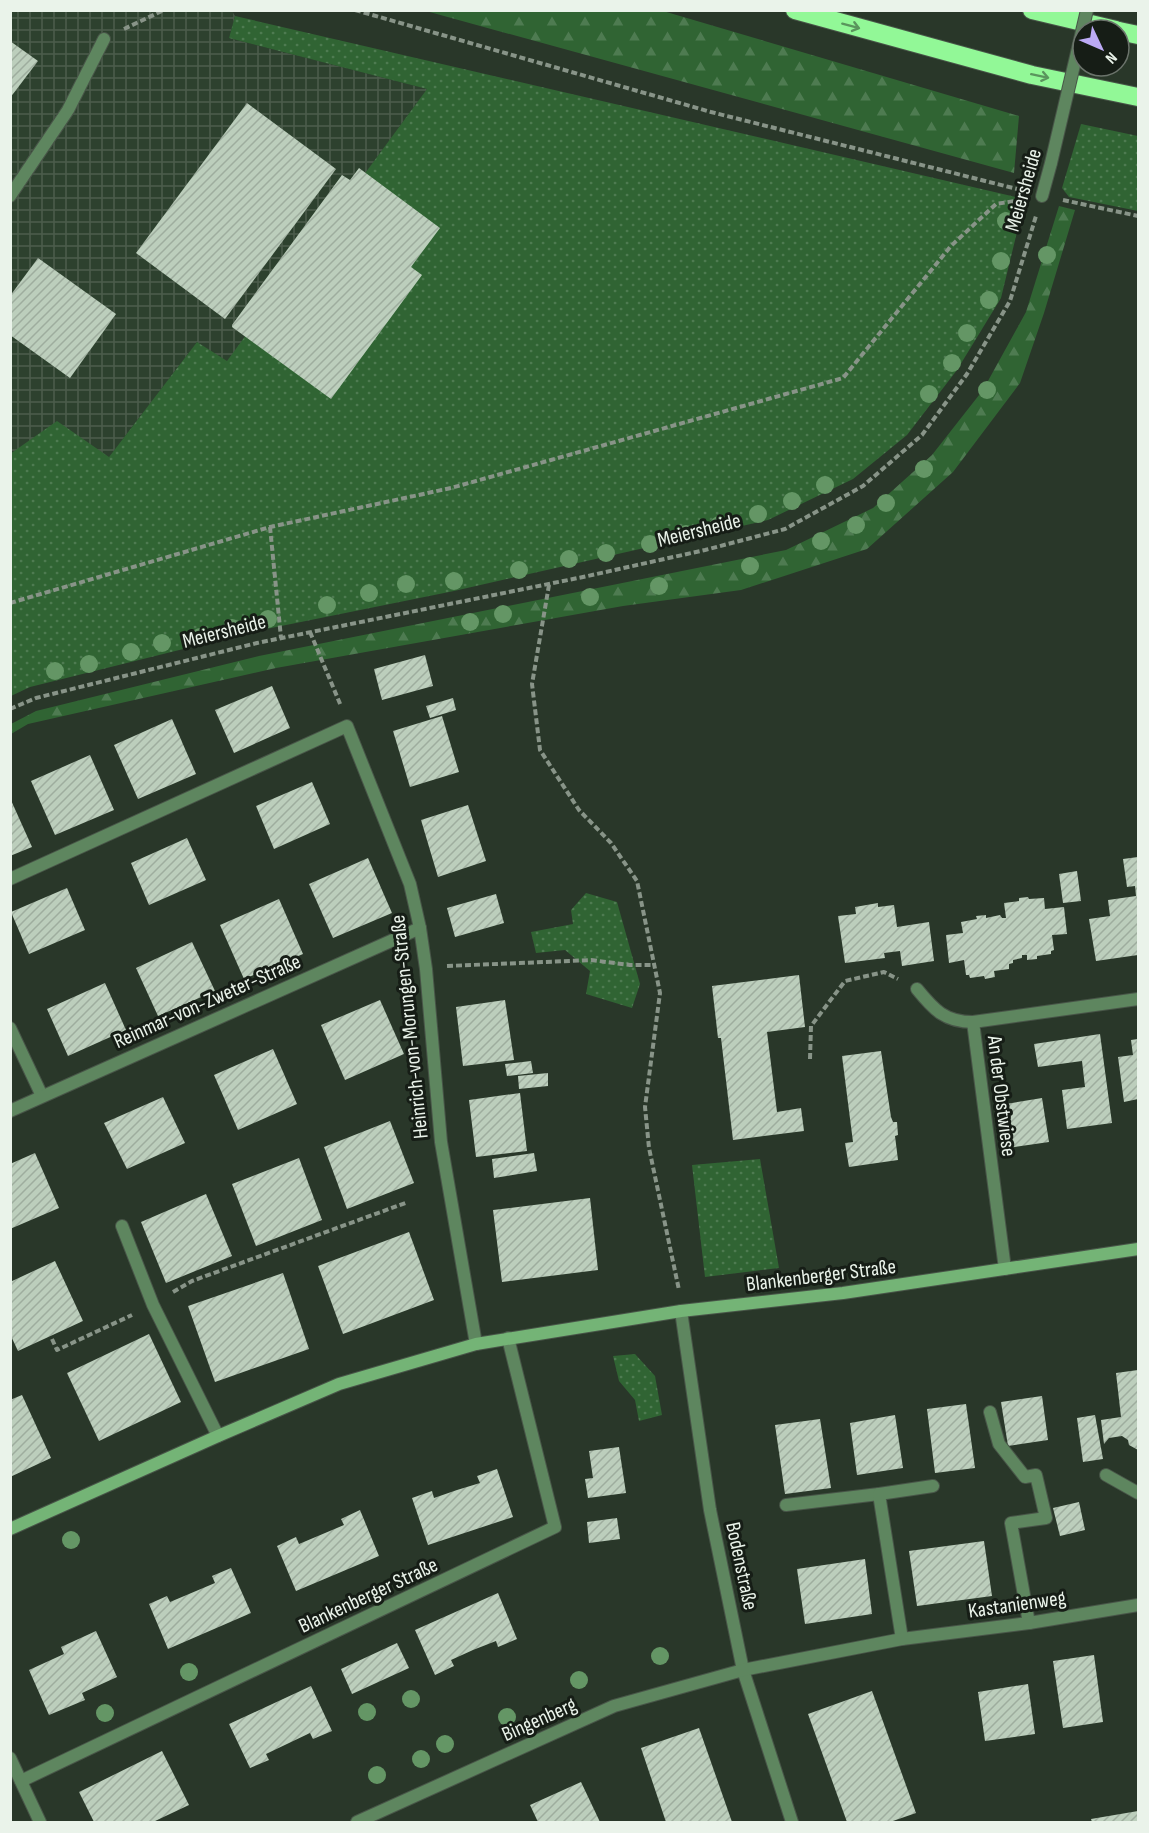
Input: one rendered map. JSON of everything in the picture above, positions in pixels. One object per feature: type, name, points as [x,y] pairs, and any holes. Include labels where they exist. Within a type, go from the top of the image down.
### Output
[{"type":"highway","points":[[795,10],[1032,75],[1138,97]]},
{"type":"highway","points":[[1032,10],[1071,19]]},
{"type":"street","name":"Meiersheide","points":[[1042,196],[1087,10]]},
{"type":"street","points":[[10,196],[68,110],[104,39]]},
{"type":"street","name":"Heinrich-von-Morungen-Straße","points":[[10,879],[347,726],[410,884],[420,928],[426,969],[441,1142],[476,1344]]},
{"type":"street","name":"Reinmar-von-Zweter-Straße","points":[[10,1110],[420,928]]},
{"type":"street","points":[[917,988],[933,1008],[957,1022],[973,1022]]},
{"type":"street","name":"An der Obstwiese","points":[[1005,1269],[973,1022],[1138,999]]},
{"type":"street","points":[[10,1028],[42,1096]]},
{"type":"street","points":[[122,1226],[153,1305],[218,1436]]},
{"type":"street","name":"Blankenberger Straße","points":[[10,1529],[339,1384],[476,1344],[681,1311],[843,1293],[1138,1250]]},
{"type":"street","name":"Bodenstraße","points":[[681,1311],[710,1510],[743,1670],[792,1822]]},
{"type":"street","name":"Blankenberger Straße","points":[[21,1780],[555,1527],[508,1338]]},
{"type":"street","points":[[990,1412],[999,1444],[1025,1477],[1036,1475],[1046,1518],[1011,1523],[1029,1623]]},
{"type":"street","points":[[1106,1474],[1138,1493]]},
{"type":"street","points":[[786,1505],[933,1486]]},
{"type":"street","points":[[879,1494],[902,1639]]},
{"type":"street","name":"Kastanienweg","points":[[743,1670],[902,1639],[1029,1623],[1138,1605]]},
{"type":"street","name":"Bingenberg","points":[[357,1822],[614,1706],[743,1670]]},
{"type":"street","points":[[10,1758],[40,1822]]},
{"type":"path","points":[[104,39],[164,10]]},
{"type":"path","points":[[355,10],[711,112],[1042,196],[1138,216]]},
{"type":"path","points":[[10,603],[270,527],[451,488],[843,378],[951,246],[996,204],[1042,196]]},
{"type":"path","name":"Meiersheide","points":[[10,709],[36,698],[281,638],[549,585],[705,550],[785,529],[863,486],[922,435],[967,374],[1010,301],[1042,196]]},
{"type":"path","points":[[270,527],[281,638]]},
{"type":"path","points":[[549,585],[532,684],[540,750],[579,810],[611,843],[637,881],[660,993],[645,1107],[649,1148],[678,1281],[681,1311]]},
{"type":"path","points":[[310,632],[332,685]]},
{"type":"path","points":[[426,969],[480,964],[591,960],[630,965],[656,965]]},
{"type":"path","points":[[810,1059],[811,1026],[845,981],[884,972],[917,988]]},
{"type":"path","points":[[52,1339],[57,1350],[153,1305],[192,1281],[408,1202]]},
{"type":"shaded area","points":[[11,11],[232,11],[235,16],[229,38],[427,89],[227,362],[197,342],[109,457],[11,454]]},
{"type":"green space","points":[[426,11],[663,11],[1019,116],[1014,173]]},
{"type":"green space","points":[[235,16],[1025,199],[1001,298],[957,370],[907,435],[853,479],[768,520],[454,591],[252,632],[30,687],[11,696],[10,454],[57,421],[109,457],[197,342],[227,361],[427,89],[229,38]]},
{"type":"green space","points":[[1081,124],[1138,136],[1138,211],[1069,197],[1062,188]]},
{"type":"green space","points":[[1059,206],[1075,210],[1020,383],[953,472],[867,549],[741,590],[623,606],[276,668],[28,724],[11,734],[11,724],[36,711],[259,656],[786,550],[873,508],[932,455],[983,390],[1026,312]]},
{"type":"green space","points":[[586,893],[617,902],[640,984],[632,1008],[586,994],[590,971],[565,950],[536,953],[531,932],[573,924],[571,910]]},
{"type":"green space","points":[[760,1159],[779,1268],[705,1277],[692,1165]]},
{"type":"green space","points":[[635,1354],[655,1376],[662,1415],[639,1421],[635,1400],[619,1381],[613,1356]]},
{"type":"building","points":[[10,41],[38,61],[10,98]]},
{"type":"building","points":[[247,103],[336,169],[225,319],[136,253]]},
{"type":"building","points":[[359,168],[440,228],[411,267],[422,275],[331,399],[232,325],[342,175],[350,180]]},
{"type":"building","points":[[38,258],[116,314],[70,378],[10,335],[10,296]]},
{"type":"building","points":[[425,655],[433,686],[382,700],[374,669]]},
{"type":"building","points":[[272,686],[290,728],[234,753],[215,710]]},
{"type":"building","points":[[453,698],[456,710],[430,718],[426,706]]},
{"type":"building","points":[[442,716],[459,772],[410,787],[393,731]]},
{"type":"building","points":[[172,719],[196,774],[138,799],[114,745]]},
{"type":"building","points":[[90,755],[114,810],[55,835],[31,781]]},
{"type":"building","points":[[312,782],[330,824],[274,849],[256,806]]},
{"type":"building","points":[[10,798],[32,847],[10,856]]},
{"type":"building","points":[[468,805],[486,861],[438,877],[421,820]]},
{"type":"building","points":[[187,838],[206,880],[149,905],[131,863]]},
{"type":"building","points":[[1138,857],[1138,955],[1096,961],[1089,919],[1110,916],[1108,900],[1136,896],[1135,886],[1127,887],[1123,859]]},
{"type":"building","points":[[368,858],[392,913],[333,938],[309,884]]},
{"type":"building","points":[[1077,871],[1081,901],[1063,903],[1059,874]]},
{"type":"building","points":[[67,888],[85,930],[29,954],[11,912]]},
{"type":"building","points":[[496,894],[504,923],[455,937],[447,908]]},
{"type":"building","points":[[1028,897],[1029,899],[1044,898],[1045,909],[1064,907],[1067,934],[1052,935],[1054,950],[1051,954],[1027,960],[1027,955],[1022,955],[1022,958],[1013,960],[1013,963],[1009,964],[1009,969],[994,971],[995,977],[985,979],[984,976],[970,978],[966,975],[964,960],[949,963],[946,935],[963,933],[961,922],[986,915],[986,918],[1000,915],[1006,918],[1004,903]]},
{"type":"building","points":[[279,899],[303,954],[244,979],[220,925]]},
{"type":"building","points":[[878,903],[878,907],[894,905],[897,927],[929,922],[934,961],[902,966],[900,951],[884,953],[885,958],[845,963],[838,916],[856,914],[855,907]]},
{"type":"building","points":[[192,942],[215,991],[158,1016],[136,968]]},
{"type":"building","points":[[799,975],[805,1027],[767,1032],[777,1112],[801,1108],[804,1131],[733,1140],[721,1038],[718,1038],[712,986]]},
{"type":"building","points":[[105,983],[126,1030],[68,1056],[47,1009]]},
{"type":"building","points":[[380,1000],[404,1054],[345,1080],[321,1025]]},
{"type":"building","points":[[505,1000],[514,1060],[463,1066],[456,1007]]},
{"type":"building","points":[[1100,1034],[1112,1123],[1067,1129],[1062,1090],[1085,1087],[1082,1061],[1038,1067],[1034,1044]]},
{"type":"building","points":[[1138,1039],[1138,1099],[1124,1102],[1118,1057],[1133,1055],[1131,1040]]},
{"type":"building","points":[[273,1049],[297,1104],[238,1130],[214,1075]]},
{"type":"building","points":[[881,1051],[891,1117],[893,1122],[897,1122],[898,1135],[895,1136],[898,1160],[849,1167],[845,1143],[853,1142],[842,1056]]},
{"type":"building","points":[[531,1061],[533,1073],[507,1076],[505,1064]]},
{"type":"building","points":[[548,1073],[548,1086],[519,1089],[518,1076]]},
{"type":"building","points":[[520,1093],[527,1151],[476,1157],[469,1100]]},
{"type":"building","points":[[163,1097],[185,1143],[127,1169],[104,1123]]},
{"type":"building","points":[[1042,1098],[1049,1142],[1001,1149],[994,1106]]},
{"type":"building","points":[[390,1121],[414,1183],[347,1209],[324,1147]]},
{"type":"building","points":[[35,1153],[59,1208],[10,1229],[10,1164]]},
{"type":"building","points":[[534,1153],[537,1171],[494,1178],[492,1159]]},
{"type":"building","points":[[299,1158],[322,1220],[256,1246],[232,1184]]},
{"type":"building","points":[[206,1194],[232,1256],[166,1283],[141,1222]]},
{"type":"building","points":[[590,1198],[598,1270],[502,1282],[493,1210]]},
{"type":"building","points":[[409,1232],[434,1300],[343,1334],[318,1266]]},
{"type":"building","points":[[55,1261],[83,1321],[18,1351],[10,1334],[10,1282]]},
{"type":"building","points":[[283,1273],[309,1349],[215,1382],[188,1306]]},
{"type":"building","points":[[149,1334],[181,1402],[99,1441],[67,1373]]},
{"type":"building","points":[[1138,1370],[1138,1450],[1129,1445],[1128,1440],[1122,1436],[1109,1438],[1104,1444],[1101,1420],[1121,1417],[1116,1373]]},
{"type":"building","points":[[22,1395],[51,1458],[10,1477],[10,1400]]},
{"type":"building","points":[[1042,1396],[1048,1440],[1008,1446],[1001,1402]]},
{"type":"building","points":[[966,1404],[975,1468],[935,1473],[927,1409]]},
{"type":"building","points":[[895,1415],[903,1468],[857,1475],[850,1423]]},
{"type":"building","points":[[1095,1415],[1103,1459],[1083,1462],[1077,1418]]},
{"type":"building","points":[[820,1419],[831,1488],[785,1494],[775,1425]]},
{"type":"building","points":[[619,1447],[626,1493],[588,1498],[585,1479],[593,1478],[589,1451]]},
{"type":"building","points":[[497,1469],[513,1517],[428,1545],[412,1498],[432,1491],[434,1498],[480,1483],[477,1476]]},
{"type":"building","points":[[1079,1502],[1085,1530],[1060,1536],[1053,1508]]},
{"type":"building","points":[[360,1510],[379,1556],[296,1591],[277,1546],[296,1537],[299,1544],[344,1525],[341,1519]]},
{"type":"building","points":[[617,1518],[620,1539],[589,1543],[587,1522]]},
{"type":"building","points":[[984,1541],[992,1596],[917,1606],[909,1551]]},
{"type":"building","points":[[865,1559],[872,1614],[805,1624],[797,1569]]},
{"type":"building","points":[[231,1568],[251,1613],[168,1649],[149,1604],[167,1596],[170,1602],[215,1583],[212,1576]]},
{"type":"building","points":[[498,1593],[517,1639],[498,1647],[496,1641],[473,1650],[451,1660],[454,1666],[435,1675],[415,1630]]},
{"type":"building","points":[[96,1631],[117,1677],[82,1693],[85,1700],[49,1715],[29,1670],[64,1654],[61,1647]]},
{"type":"building","points":[[397,1643],[409,1668],[352,1694],[341,1669]]},
{"type":"building","points":[[1094,1655],[1103,1722],[1063,1728],[1053,1661]]},
{"type":"building","points":[[1028,1684],[1035,1734],[985,1741],[978,1692]]},
{"type":"building","points":[[311,1686],[332,1731],[313,1739],[310,1733],[266,1754],[269,1760],[250,1768],[229,1724]]},
{"type":"building","points":[[872,1691],[916,1813],[890,1822],[847,1822],[808,1714]]},
{"type":"building","points":[[699,1728],[732,1822],[666,1822],[641,1748]]},
{"type":"building","points":[[162,1751],[189,1805],[153,1822],[94,1822],[79,1792]]},
{"type":"building","points":[[581,1782],[600,1822],[538,1822],[530,1805]]},
{"type":"building","points":[[1138,1811],[1138,1822],[1092,1822],[1091,1819]]}]
